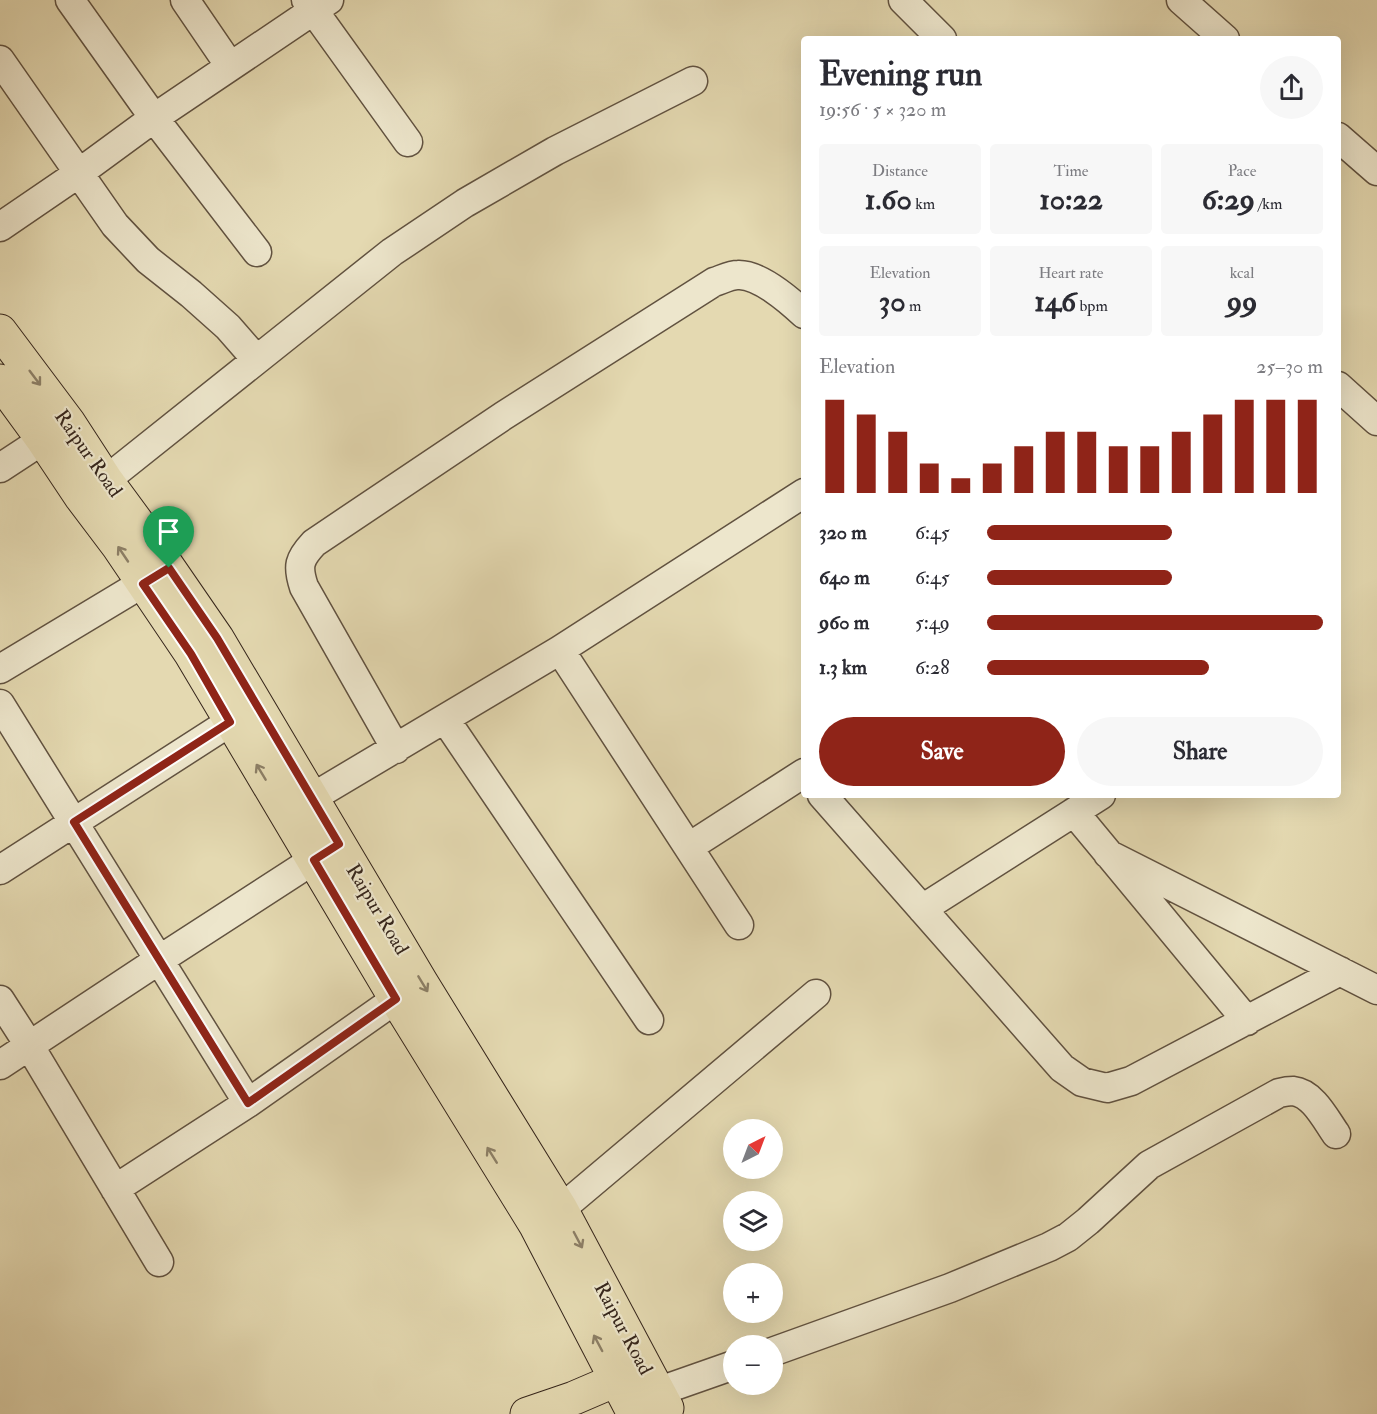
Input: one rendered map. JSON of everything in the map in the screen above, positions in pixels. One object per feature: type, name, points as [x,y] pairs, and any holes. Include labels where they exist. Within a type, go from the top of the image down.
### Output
[{"type":"main road","name":"Raipur Road","points":[[0,331],[56,431],[81,497],[217,638],[298,806],[327,852],[421,982],[523,1175],[535,1224],[651,1396]]},
{"type":"main road","name":"Raipur Road","points":[[0,381],[106,480],[156,576],[191,654],[230,722],[298,806]]},
{"type":"main road","name":"Raipur Road","points":[[327,852],[396,999],[523,1175],[561,1209],[651,1396]]},
{"type":"main road","name":"Raipur Road","points":[[634,1414],[651,1396]]},
{"type":"main road","points":[[527,1414],[651,1396]]},
{"type":"street","points":[[70,0],[154,118],[257,252]]},
{"type":"street","points":[[185,0],[230,66]]},
{"type":"street","points":[[903,0],[939,36]]},
{"type":"street","points":[[1180,0],[1222,36]]},
{"type":"street","points":[[0,227],[316,4],[408,142]]},
{"type":"street","points":[[0,60],[115,225],[148,260],[228,327],[256,359]]},
{"type":"street","points":[[106,480],[392,252],[465,203],[555,151],[693,81]]},
{"type":"street","points":[[1341,140],[1377,171]]},
{"type":"street","points":[[396,749],[304,587],[299,572],[302,556],[314,543],[503,416],[714,282],[739,275],[762,282],[801,311]]},
{"type":"street","points":[[1341,388],[1375,416]]},
{"type":"street","points":[[0,468],[56,431]]},
{"type":"street","points":[[298,806],[560,650],[801,495]]},
{"type":"street","points":[[0,669],[156,576]]},
{"type":"street","points":[[560,650],[740,925]]},
{"type":"street","points":[[0,704],[248,1103]]},
{"type":"street","points":[[445,719],[649,1020]]},
{"type":"street","points":[[0,870],[230,722]]},
{"type":"street","points":[[689,847],[801,776]]},
{"type":"street","points":[[825,798],[1062,1068],[1082,1082],[1107,1088],[1131,1081],[1340,971]]},
{"type":"street","points":[[922,909],[1096,798]]},
{"type":"street","points":[[1074,812],[1247,1021]]},
{"type":"street","points":[[0,1065],[327,852]]},
{"type":"street","points":[[1108,854],[1377,990]]},
{"type":"street","points":[[561,1209],[816,994]]},
{"type":"street","points":[[0,999],[159,1262]]},
{"type":"street","points":[[115,1189],[248,1103],[396,999]]},
{"type":"street","points":[[783,1348],[950,1288],[1049,1247],[1068,1237],[1088,1221],[1149,1165],[1279,1093],[1293,1091],[1305,1095],[1317,1107],[1336,1134]]},
{"type":"street","points":[[651,1396],[723,1369]]},
{"type":"route","points":[[169,568],[217,638],[339,844],[314,860],[396,999],[248,1103],[74,822],[230,722],[191,654],[143,584],[169,568]]}]
